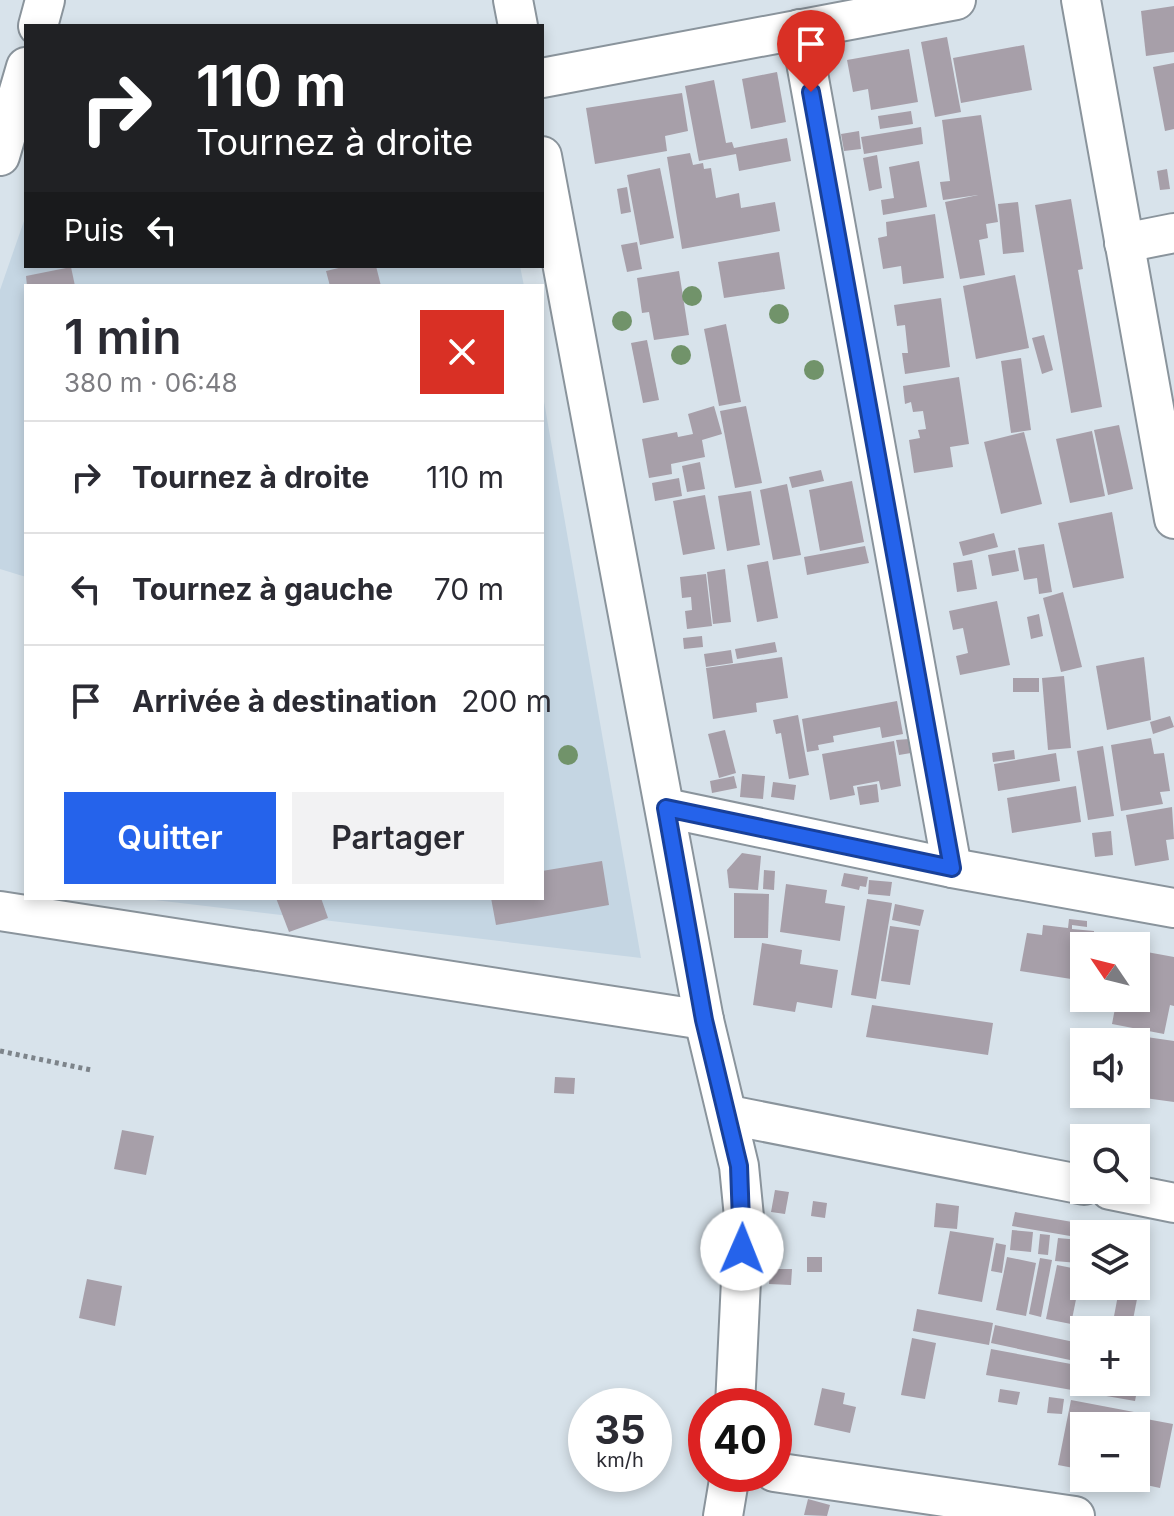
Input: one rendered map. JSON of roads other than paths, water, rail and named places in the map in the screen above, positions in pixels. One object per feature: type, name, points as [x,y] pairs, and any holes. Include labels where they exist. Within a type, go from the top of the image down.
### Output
[{"type":"street","points":[[513,0],[518,24]]},
{"type":"street","points":[[544,78],[956,0]]},
{"type":"street","points":[[1081,0],[1174,519]]},
{"type":"street","points":[[800,29],[952,868]]},
{"type":"street","points":[[24,74],[0,157],[24,154]]},
{"type":"street","points":[[544,167],[704,1020],[729,1115],[744,1217],[736,1388]]},
{"type":"street","points":[[1124,243],[1174,233]]},
{"type":"street","points":[[666,808],[952,868],[1174,908]]},
{"type":"street","points":[[0,911],[704,1020]]},
{"type":"street","points":[[729,1115],[1070,1182]]},
{"type":"street","points":[[1150,1198],[1174,1203]]},
{"type":"street","points":[[792,1475],[1060,1515]]},
{"type":"street","points":[[723,1516],[727,1492]]}]
